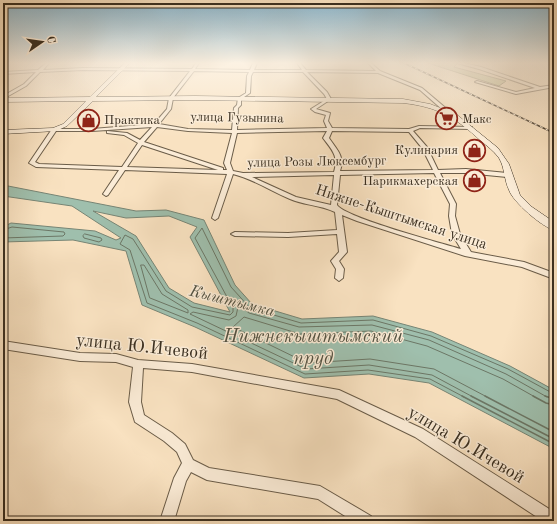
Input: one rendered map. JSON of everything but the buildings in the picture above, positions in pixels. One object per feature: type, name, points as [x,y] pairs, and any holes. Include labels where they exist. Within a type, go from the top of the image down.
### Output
[{"type":"main road","points":[[54,130],[65,125],[103,87]]},
{"type":"main road","points":[[3,99],[329,99],[403,101],[424,104],[446,110],[470,128],[500,154],[506,165],[512,189],[522,202],[554,227]]},
{"type":"main road","name":"улица Гузынина","points":[[3,132],[54,130]]},
{"type":"street","points":[[3,99],[21,87]]},
{"type":"street","points":[[106,194],[141,143],[169,109],[171,98],[179,87]]},
{"type":"street","points":[[216,218],[231,172],[228,163],[233,131],[236,125],[236,108],[239,99],[248,93],[249,87]]},
{"type":"street","points":[[320,87],[326,93],[329,99],[313,109],[316,112],[328,114],[326,121],[330,129],[326,138],[337,153],[340,163],[336,172],[334,205],[338,211],[343,252],[335,260],[340,269],[339,278]]},
{"type":"street","points":[[417,87],[446,110]]},
{"type":"street","points":[[496,87],[516,93],[544,87]]},
{"type":"street","name":"улица Гузынина","points":[[54,130],[92,130],[155,125],[188,130],[233,131],[330,129],[410,131],[419,127],[470,128]]},
{"type":"street","name":"улица Розы Люксембург","points":[[54,130],[32,163],[38,166],[231,172],[243,175],[336,172],[466,172],[508,175]]},
{"type":"street","points":[[92,130],[125,134],[141,143],[231,172]]},
{"type":"street","points":[[410,131],[424,147],[453,204],[452,216],[459,242],[468,254]]},
{"type":"street","name":"Нижне-Кыштымская улица","points":[[243,175],[294,198],[338,211],[359,220],[468,254],[524,265],[554,276]]},
{"type":"street","points":[[235,234],[341,232]]},
{"type":"street","name":"улица Ю.Ичевой","points":[[3,345],[80,357],[116,358],[138,364],[192,368],[339,395],[419,433],[554,520]]},
{"type":"street","points":[[138,364],[135,402],[139,418],[168,436],[181,448],[189,464],[207,474],[264,485],[320,493],[366,521]]},
{"type":"street","points":[[167,521],[180,478],[189,464]]},
{"type":"water","name":"Нижнекыштымский пруд","points":[[3,185],[136,211],[166,210],[204,220],[235,285],[252,304],[302,319],[373,316],[432,332],[510,366],[554,390],[554,449],[429,383],[369,374],[304,378],[195,327],[142,305],[126,251],[73,240],[3,242],[3,227],[11,223],[95,231],[116,240],[121,238],[72,206],[3,196]],"holes":[[[93,211],[126,218],[169,216],[197,227],[190,237],[230,312],[194,303],[169,288],[136,236]]]},
{"type":"railway","points":[[456,87],[554,133]]},
{"type":"place","name":"Макс","points":[[446,119]]},
{"type":"place","name":"Практика","points":[[88,120]]},
{"type":"place","name":"Кулинария","points":[[474,150]]},
{"type":"place","name":"Парикмахерская","points":[[474,181]]},
{"type":"water label","name":"Кыштымка","points":[[232,302]]}]
